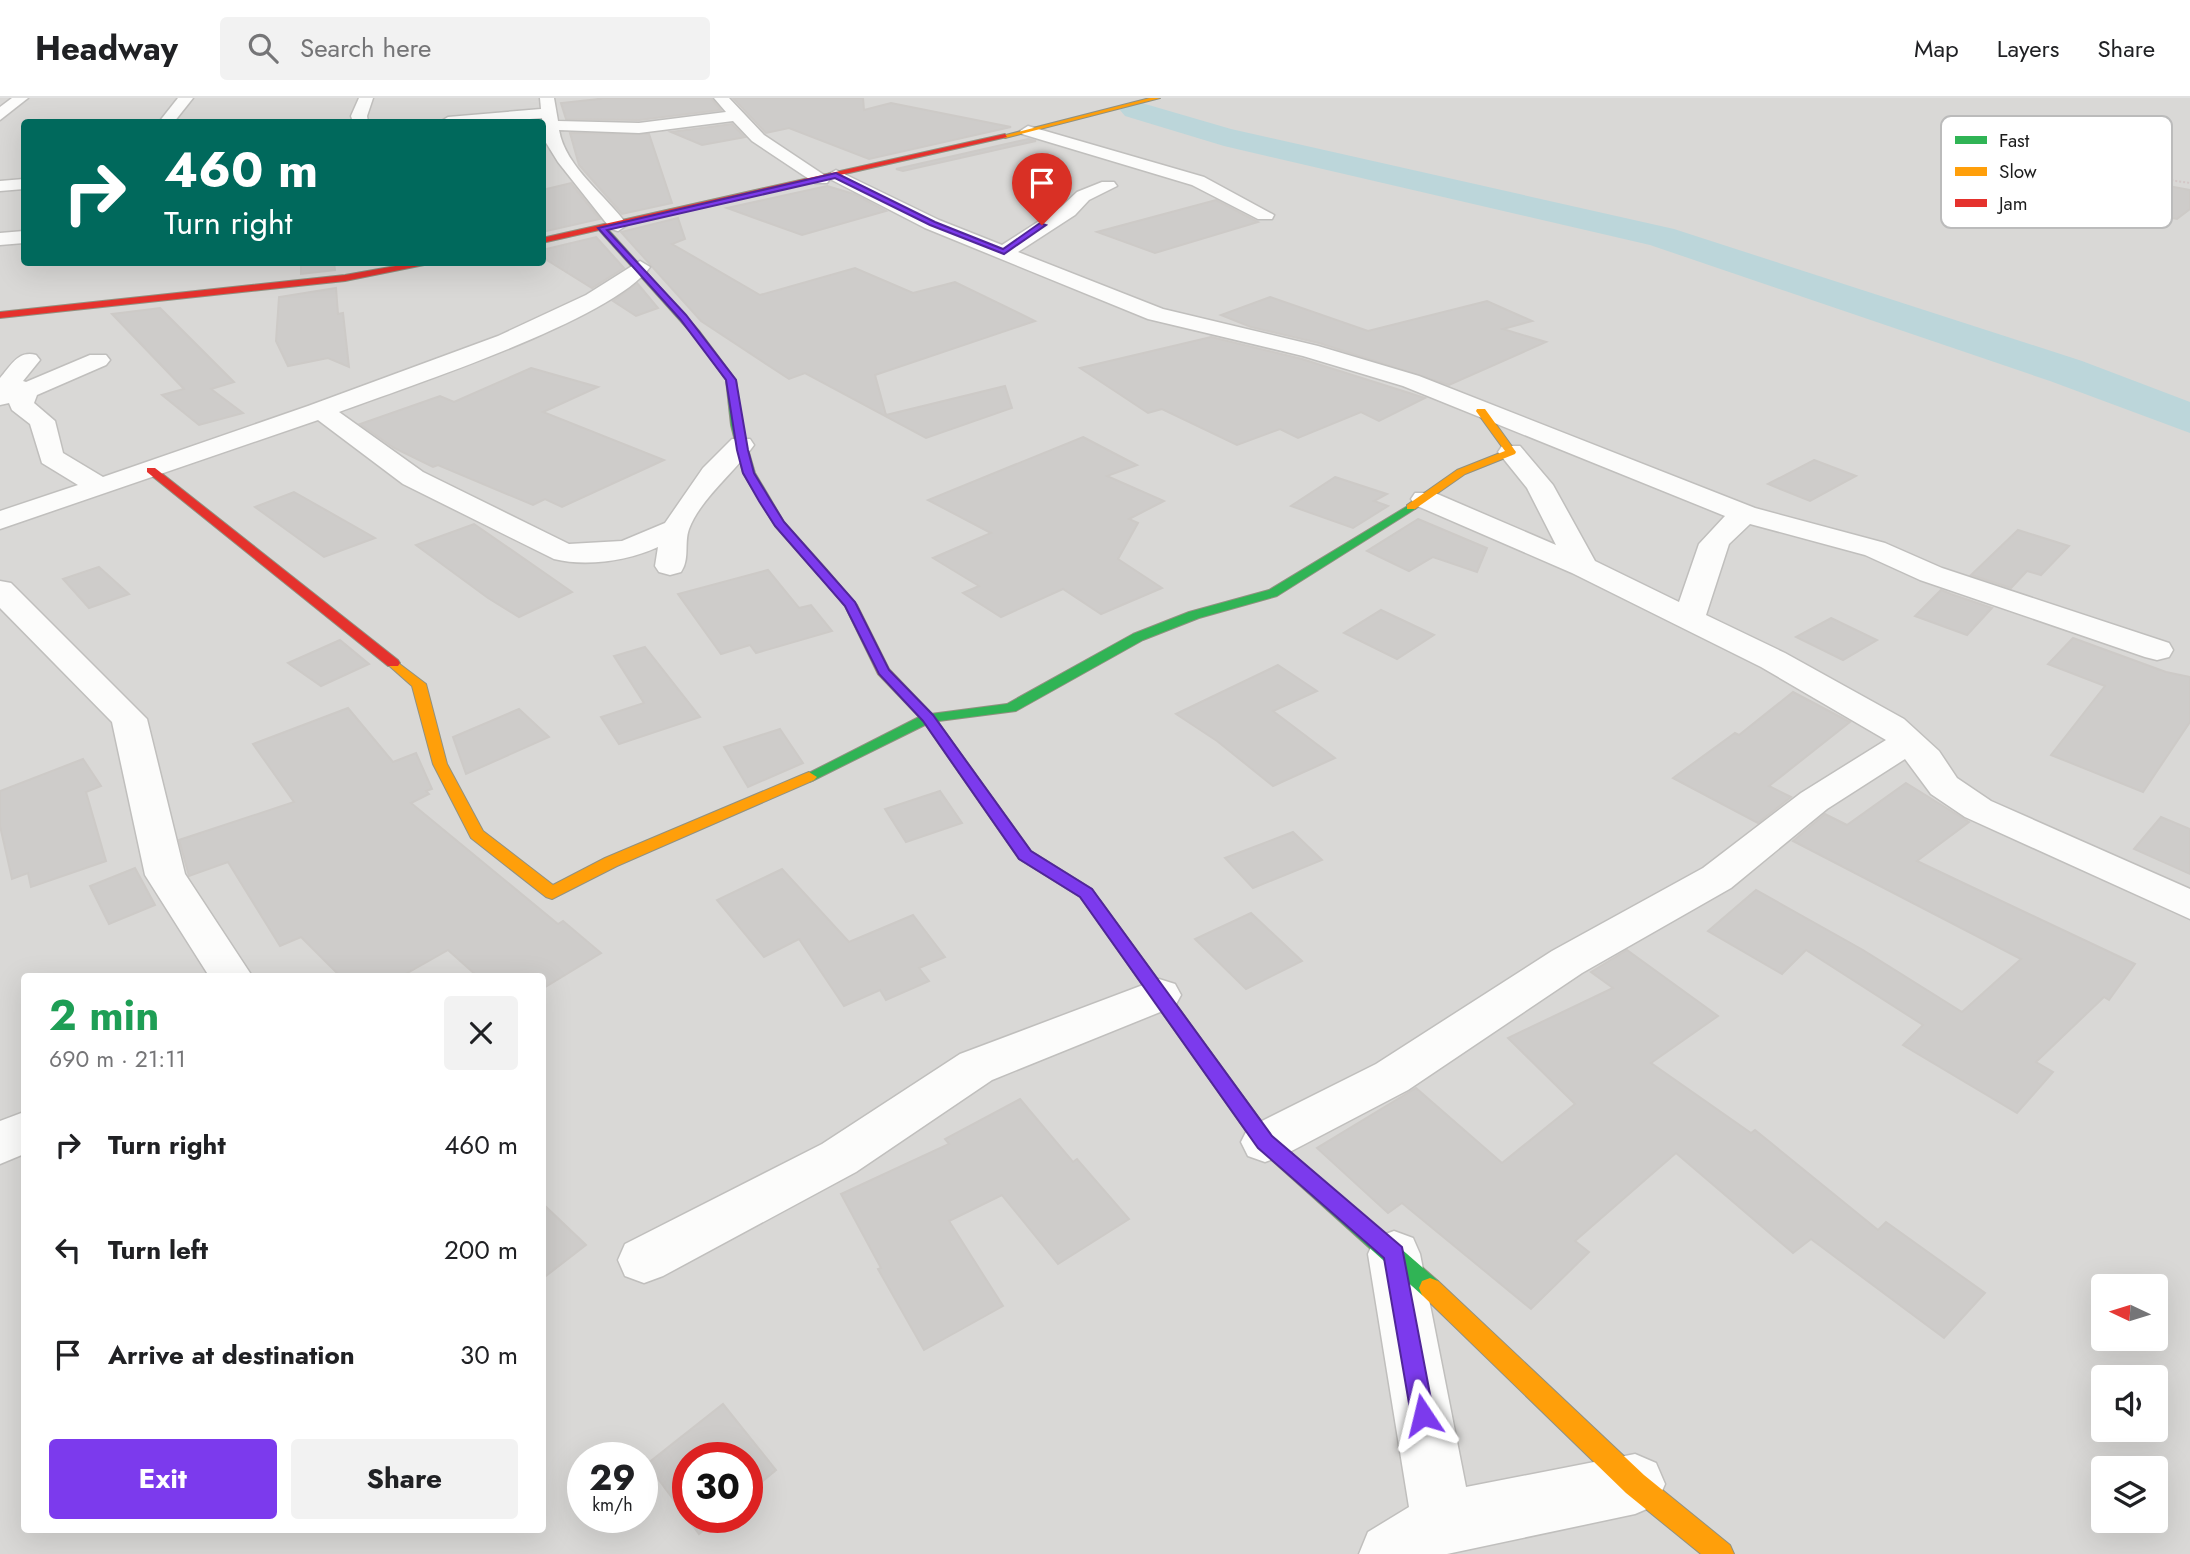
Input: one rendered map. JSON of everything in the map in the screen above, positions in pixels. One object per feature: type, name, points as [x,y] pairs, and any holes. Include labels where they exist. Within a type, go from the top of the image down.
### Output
[{"type":"street","points":[[168,119],[186,98]]},
{"type":"street","points":[[360,119],[366,98]]},
{"type":"street","points":[[721,98],[734,116],[758,138],[828,177],[932,223],[1156,314],[1310,351],[1410,381],[1745,514],[1875,549],[1931,574],[2157,650]]},
{"type":"street","points":[[546,240],[1028,131],[1157,98]]},
{"type":"street","points":[[478,119],[548,112],[587,124],[639,128],[734,116]]},
{"type":"street","points":[[548,112],[553,141],[610,227],[731,380],[741,444],[749,473],[779,524],[850,605],[883,671],[928,718],[1025,855],[1086,893],[1265,1142],[1394,1254],[1635,1484],[1721,1554]]},
{"type":"street","points":[[1028,131],[1198,181],[1265,215]]},
{"type":"street","points":[[0,186],[21,184]]},
{"type":"street","points":[[1004,252],[1068,211],[1083,196],[1108,186]]},
{"type":"street","points":[[0,239],[21,237]]},
{"type":"street","points":[[0,315],[318,281],[403,266]]},
{"type":"street","points":[[0,520],[322,411],[481,351],[595,299],[622,283],[640,267]]},
{"type":"street","points":[[27,391],[8,384],[28,360]]},
{"type":"street","points":[[0,398],[27,391],[98,360]]},
{"type":"street","points":[[27,391],[21,405],[42,421],[51,457],[101,487]]},
{"type":"street","points":[[322,411],[413,478],[564,553],[627,550],[675,529]]},
{"type":"street","points":[[1481,411],[1539,485],[1583,567]]},
{"type":"street","points":[[670,566],[675,529],[713,474],[741,444]]},
{"type":"street","points":[[151,470],[419,684],[440,764],[477,834],[552,893],[611,862],[821,772],[928,718],[1011,708],[1138,637],[1194,615],[1273,593],[1425,499],[1461,472],[1511,452]]},
{"type":"street","points":[[1425,499],[1583,567],[1689,617],[1892,726],[1926,759],[1944,786],[1978,809],[2190,905]]},
{"type":"street","points":[[1689,617],[1698,598],[1705,565],[1719,537],[1745,514]]},
{"type":"street","points":[[0,590],[128,719],[165,875],[229,973]]},
{"type":"street","points":[[1265,1142],[1392,1077],[1567,962],[1717,878],[1814,801],[1908,741]]},
{"type":"street","points":[[644,1260],[839,1158],[976,1067],[1159,995]]},
{"type":"street","points":[[0,1144],[21,1134]]},
{"type":"street","points":[[1394,1254],[1442,1522]]},
{"type":"street","points":[[1390,1554],[1442,1522],[1635,1484]]},
{"type":"path","points":[[2172,180],[2190,183]]},
{"type":"shaded area","points":[[0,98],[2190,98],[2190,1554],[0,1554]]},
{"type":"building","points":[[597,98],[711,98],[721,110],[639,120],[566,119],[561,103],[599,99]]},
{"type":"building","points":[[733,98],[863,98],[864,110],[891,103],[1011,127],[869,159],[789,128],[766,133]]},
{"type":"building","points":[[732,124],[745,137],[702,145],[671,132]]},
{"type":"building","points":[[570,133],[649,134],[672,203],[622,214],[579,165]]},
{"type":"building","points":[[1028,139],[1036,141],[903,171],[896,169]]},
{"type":"building","points":[[571,183],[600,219],[546,231],[546,189]]},
{"type":"building","points":[[827,186],[854,194],[886,211],[802,235],[727,208]]},
{"type":"building","points":[[2172,187],[2190,190],[2190,209],[2177,219],[2172,218]]},
{"type":"building","points":[[1216,200],[1258,222],[1155,253],[1097,232]]},
{"type":"building","points":[[678,218],[685,239],[672,244],[760,295],[855,268],[913,293],[955,282],[1035,321],[875,375],[886,415],[1005,386],[1012,408],[926,438],[805,373],[789,379],[701,321],[621,232]]},
{"type":"building","points":[[596,237],[624,268],[592,288],[546,259],[546,249]]},
{"type":"building","points":[[301,266],[334,266],[335,270],[301,274]]},
{"type":"building","points":[[637,283],[658,308],[636,316],[613,301]]},
{"type":"building","points":[[336,288],[338,314],[343,313],[349,367],[328,358],[288,366],[276,341],[279,297]]},
{"type":"building","points":[[1270,297],[1368,331],[1487,301],[1532,321],[1503,329],[1546,342],[1449,385],[1319,343],[1251,327],[1221,315]]},
{"type":"building","points":[[160,308],[234,382],[211,389],[243,413],[199,425],[162,395],[184,389],[112,314]]},
{"type":"building","points":[[1211,337],[1302,359],[1425,398],[1379,421],[1361,412],[1298,438],[1280,429],[1237,445],[1162,409],[1148,413],[1080,368]]},
{"type":"building","points":[[531,368],[598,387],[543,412],[664,460],[562,507],[545,499],[533,505],[438,465],[433,467],[394,448],[360,424],[440,396],[454,402]]},
{"type":"building","points":[[1083,437],[1137,465],[1107,476],[1164,501],[1129,519],[1138,523],[1118,559],[1162,588],[1101,614],[1063,589],[1001,617],[963,593],[979,586],[933,558],[991,533],[928,500]]},
{"type":"building","points":[[1814,460],[1856,476],[1810,501],[1768,484]]},
{"type":"building","points":[[1335,477],[1387,494],[1374,501],[1388,506],[1353,528],[1291,506]]},
{"type":"building","points":[[294,492],[375,538],[324,557],[255,507]]},
{"type":"building","points":[[1418,519],[1487,548],[1477,572],[1433,557],[1409,571],[1367,551]]},
{"type":"building","points":[[474,524],[572,592],[519,617],[488,598],[416,545]]},
{"type":"building","points":[[2018,530],[2069,546],[2041,575],[2027,571],[2011,588],[1971,575]]},
{"type":"building","points":[[99,567],[129,594],[89,608],[63,579]]},
{"type":"building","points":[[768,570],[799,608],[811,605],[832,631],[756,653],[750,645],[721,654],[678,594]]},
{"type":"building","points":[[1941,590],[1992,608],[1967,635],[1915,616]]},
{"type":"building","points":[[1381,610],[1434,635],[1397,659],[1344,633]]},
{"type":"building","points":[[1831,618],[1877,640],[1843,660],[1796,637]]},
{"type":"building","points":[[2073,638],[2166,672],[2190,677],[2190,722],[2143,792],[2051,755],[2105,686],[2048,664]]},
{"type":"building","points":[[340,640],[369,664],[321,686],[288,663]]},
{"type":"building","points":[[645,647],[700,717],[619,744],[601,717],[644,703],[614,656]]},
{"type":"building","points":[[1278,665],[1317,691],[1273,711],[1335,758],[1273,786],[1217,741],[1176,714]]},
{"type":"building","points":[[1793,692],[1850,722],[1769,786],[1791,797],[1758,823],[1673,778],[1735,733],[1739,735]]},
{"type":"building","points":[[348,708],[393,762],[416,753],[432,789],[426,791],[429,794],[411,803],[558,924],[563,921],[601,953],[546,987],[546,973],[474,973],[448,950],[407,973],[337,973],[301,937],[280,946],[228,862],[189,876],[179,840],[294,802],[253,744]]},
{"type":"building","points":[[519,709],[549,737],[466,774],[453,737]]},
{"type":"building","points":[[780,729],[803,763],[748,787],[724,747]]},
{"type":"building","points":[[83,759],[101,786],[86,792],[106,861],[31,887],[28,873],[12,879],[0,826],[0,791]]},
{"type":"building","points":[[1906,783],[1969,822],[1917,861],[2135,964],[2109,1000],[2104,997],[2036,1062],[2053,1072],[2017,1113],[1903,1045],[1923,1025],[1806,950],[1782,974],[1708,931],[1756,890],[1863,950],[1962,1012],[2021,959],[1793,841],[1825,814],[1847,825]]},
{"type":"building","points":[[940,791],[962,823],[906,842],[885,809]]},
{"type":"building","points":[[2161,817],[2190,829],[2190,874],[2134,849]]},
{"type":"building","points":[[1293,832],[1322,860],[1253,888],[1225,858]]},
{"type":"building","points":[[135,868],[155,905],[109,924],[90,886]]},
{"type":"building","points":[[782,869],[849,942],[913,915],[945,957],[919,968],[929,981],[886,1000],[880,990],[844,1006],[799,939],[764,957],[717,900]]},
{"type":"building","points":[[1251,913],[1302,961],[1246,989],[1195,939]]},
{"type":"building","points":[[1627,950],[1718,1016],[1651,1063],[1751,1133],[1755,1130],[1878,1230],[1886,1222],[1985,1293],[1944,1338],[1811,1239],[1793,1253],[1676,1153],[1575,1241],[1589,1252],[1531,1309],[1402,1203],[1388,1213],[1317,1148],[1416,1088],[1502,1163],[1575,1104],[1508,1038],[1613,988],[1591,972]]},
{"type":"building","points":[[1020,1099],[1073,1162],[1077,1159],[1129,1219],[1058,1264],[1002,1195],[949,1221],[1003,1306],[924,1350],[878,1269],[881,1268],[841,1194],[949,1144],[945,1139]]},
{"type":"building","points":[[546,1207],[586,1245],[546,1276]]},
{"type":"building","points":[[723,1404],[754,1442],[675,1442]]},
{"type":"building","points":[[672,1444],[672,1498],[658,1479],[658,1455]]},
{"type":"building","points":[[763,1454],[776,1470],[763,1481]]},
{"type":"waterway","points":[[1135,110],[1224,137],[1661,237],[2066,371],[2190,419]]},
{"type":"traffic: fast","points":[[602,228],[697,334],[731,380],[736,425],[749,473],[779,524],[823,573]]},
{"type":"traffic: fast","points":[[809,777],[928,718],[1011,708],[1138,637],[1194,615],[1273,593],[1411,507]]},
{"type":"traffic: fast","points":[[1094,904],[1265,1142],[1430,1288]]},
{"type":"traffic: slow","points":[[1005,136],[1157,98]]},
{"type":"traffic: slow","points":[[1411,507],[1461,472],[1511,452],[1481,411]]},
{"type":"traffic: slow","points":[[823,573],[851,605],[883,671],[928,718],[1025,855],[1086,893],[1094,904]]},
{"type":"traffic: slow","points":[[393,663],[419,684],[440,764],[477,834],[552,893],[611,862],[809,777]]},
{"type":"traffic: slow","points":[[1430,1288],[1635,1484],[1721,1554]]},
{"type":"traffic: jam","points":[[546,240],[1005,136]]},
{"type":"traffic: jam","points":[[0,315],[345,278],[412,266]]},
{"type":"traffic: jam","points":[[151,470],[393,663]]},
{"type":"route","points":[[1042,225],[1004,252],[932,223],[836,175],[602,228],[683,317],[731,380],[737,425],[749,473],[779,524],[850,605],[883,671],[928,718],[1025,855],[1086,893],[1265,1142],[1394,1254],[1423,1415]]}]
